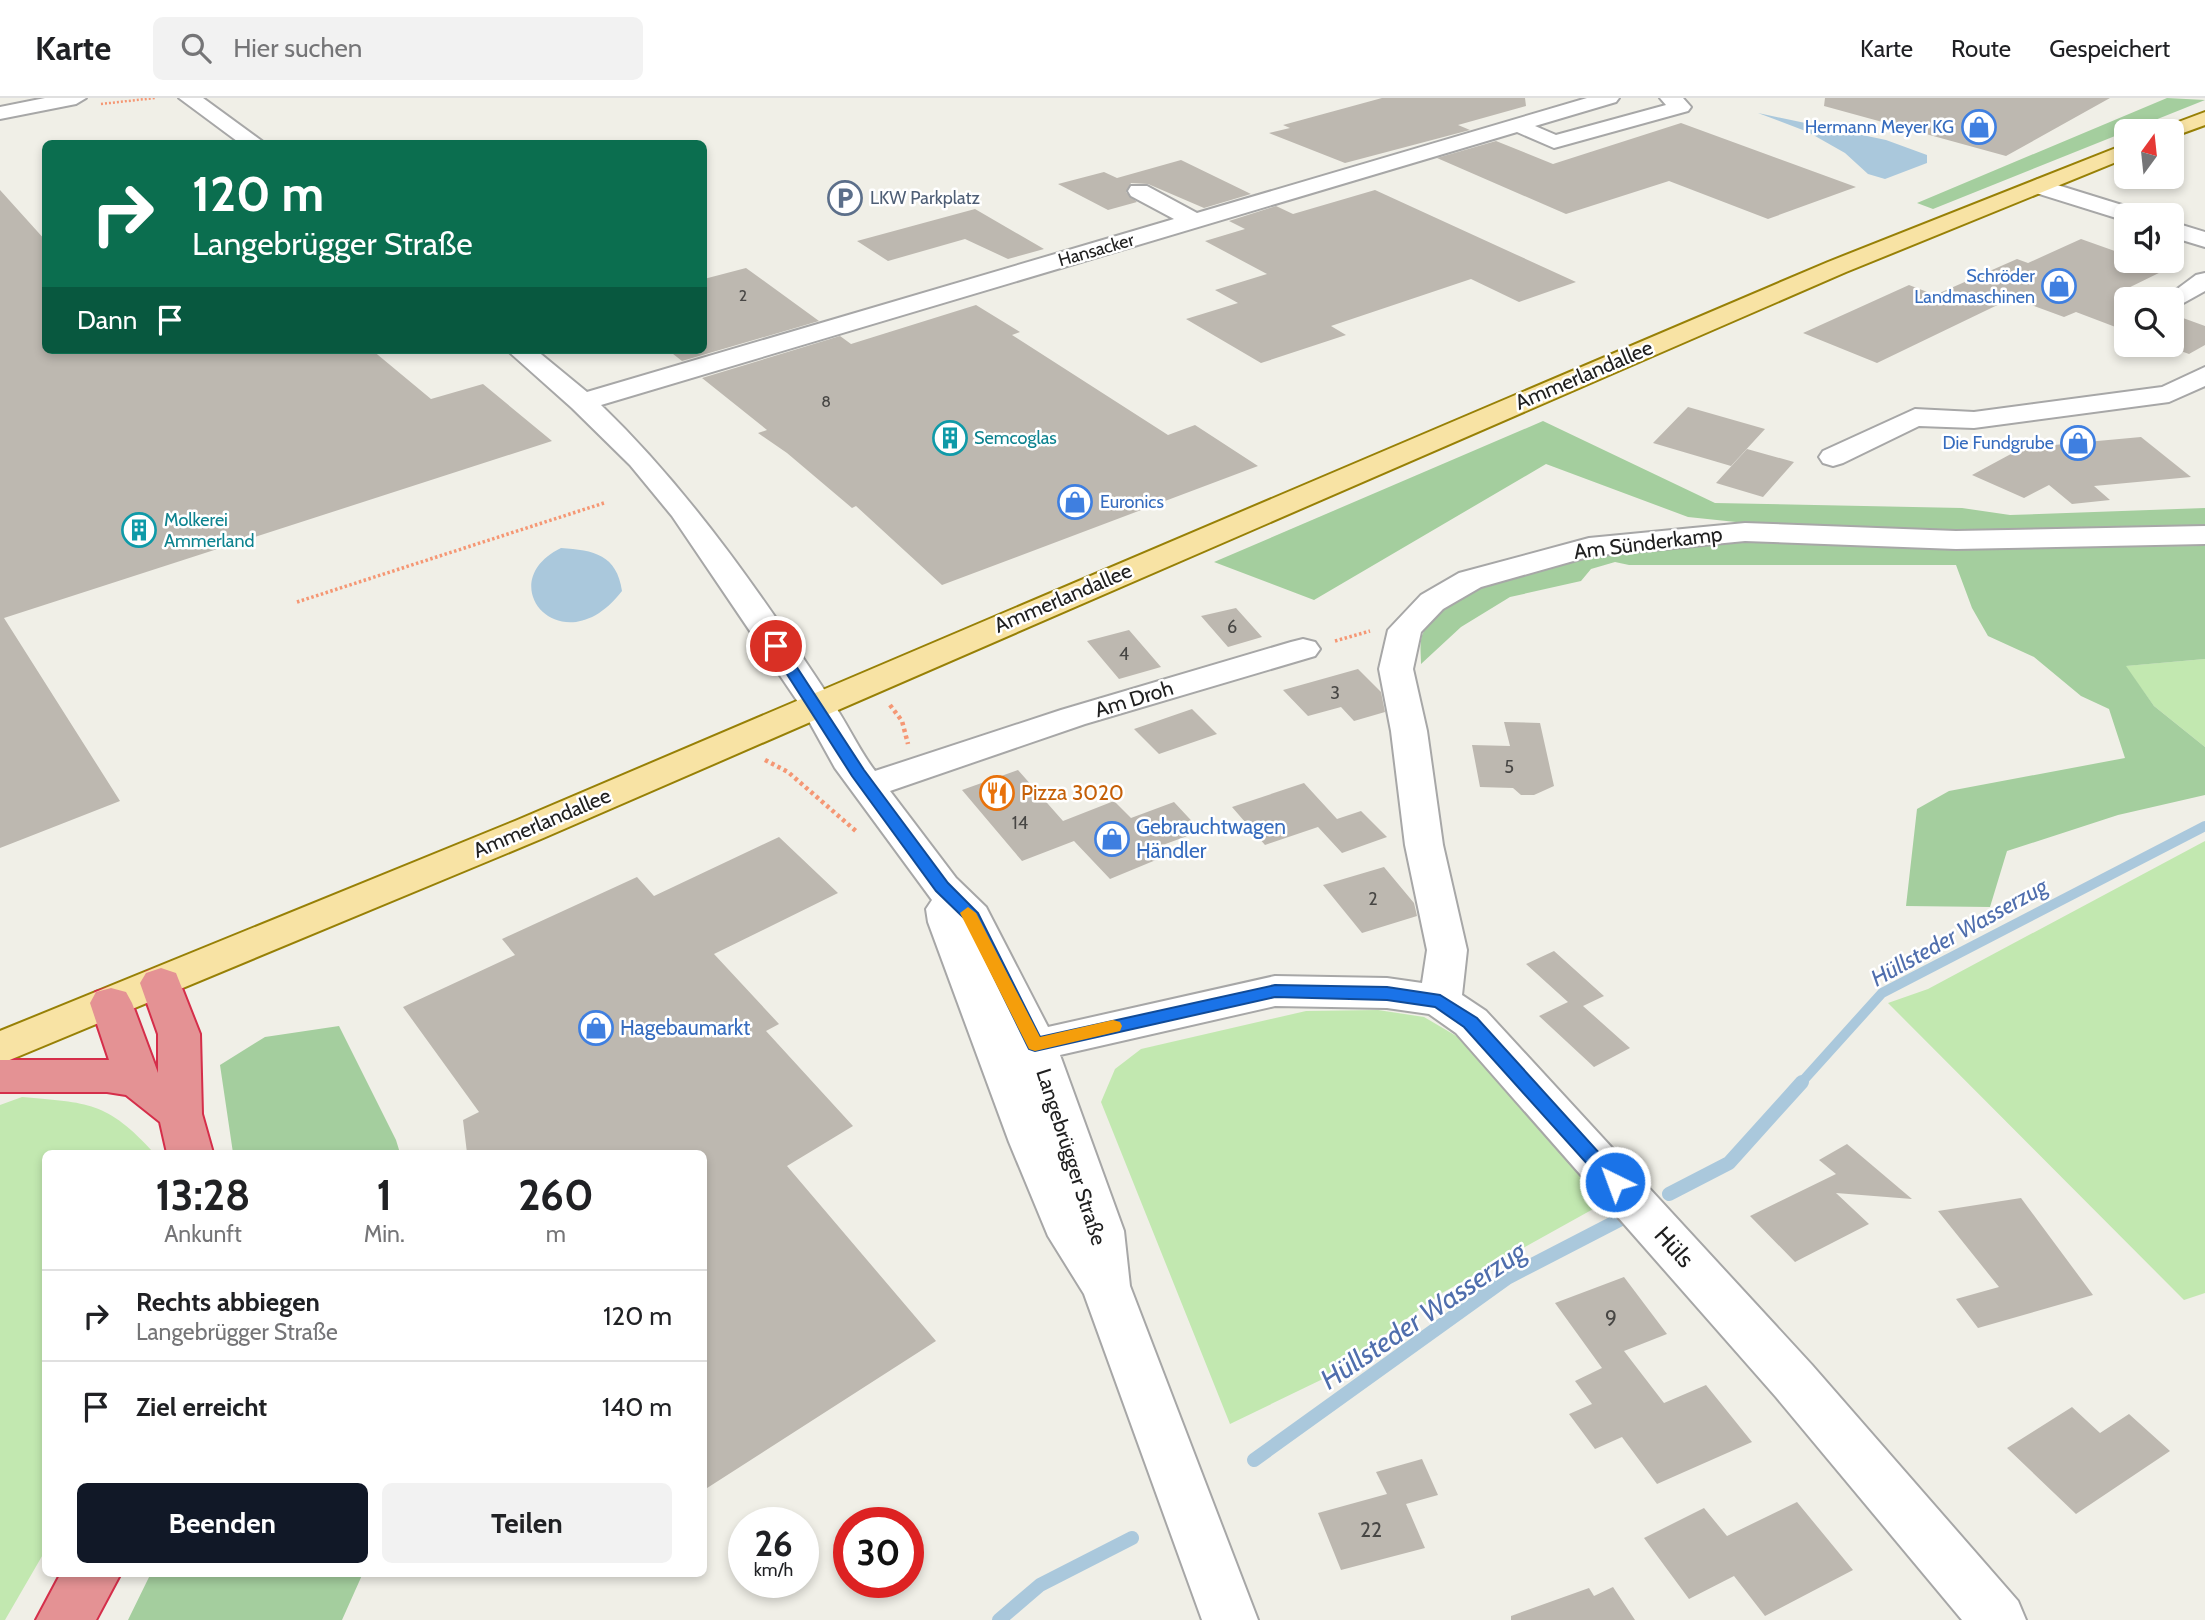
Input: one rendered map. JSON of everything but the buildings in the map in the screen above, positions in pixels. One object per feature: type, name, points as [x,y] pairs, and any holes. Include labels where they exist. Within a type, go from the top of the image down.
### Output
[{"type":"highway","points":[[161,983],[179,1034],[185,1134]]},
{"type":"highway","points":[[111,1003],[138,1081],[185,1134]]},
{"type":"highway","points":[[0,1076],[107,1076],[138,1081]]},
{"type":"highway","points":[[64,1620],[91,1577]]},
{"type":"main road","points":[[2184,126],[2205,118]]},
{"type":"main road","name":"Ammerlandallee","points":[[0,1048],[161,983],[744,737],[1837,267],[2114,155]]},
{"type":"street","points":[[0,113],[31,102],[76,98]]},
{"type":"street","points":[[189,98],[250,140]]},
{"type":"street","name":"Hansacker","points":[[582,401],[1609,98]]},
{"type":"street","points":[[1518,126],[1554,142],[1681,107],[1670,98]]},
{"type":"street","points":[[2038,186],[2114,210]]},
{"type":"street","points":[[1139,191],[1195,221]]},
{"type":"street","points":[[2184,233],[2205,240]]},
{"type":"street","points":[[2184,294],[2205,280]]},
{"type":"street","name":"Langebrügger Straße","points":[[525,354],[582,401],[640,459],[683,510],[817,705],[882,781],[942,887],[948,922],[1017,1049],[1032,1142],[1072,1236],[1106,1286],[1230,1620]]},
{"type":"street","points":[[1833,457],[1915,417],[1974,420],[2169,394],[2205,374]]},
{"type":"street","name":"Am Sünderkamp","points":[[1440,1001],[1447,950],[1424,845],[1409,731],[1395,669],[1405,630],[1432,601],[1470,580],[1589,547],[1745,532],[1956,540],[2205,535]]},
{"type":"street","name":"Am Droh","points":[[882,781],[1073,717],[1303,649]]},
{"type":"street","name":"Hüls","points":[[1017,1049],[1275,991],[1387,993],[1440,1001],[1471,1023],[1499,1053],[1794,1381],[1998,1620]]},
{"type":"path","points":[[297,602],[604,503]]},
{"type":"path","points":[[1303,649],[1391,626],[1405,630]]},
{"type":"path","points":[[872,680],[902,721],[908,743],[882,781]]},
{"type":"path","points":[[744,737],[761,759],[788,772],[863,837]]},
{"type":"green space","points":[[2167,98],[2205,100],[2158,119],[2117,119]]},
{"type":"green space","points":[[2114,120],[2114,136],[1933,209],[1917,203]]},
{"type":"green space","points":[[1543,421],[1715,503],[1962,508],[2010,515],[2205,508],[2205,528],[1962,532],[1736,522],[1688,517],[1546,464],[1314,600],[1214,562]]},
{"type":"green space","points":[[1737,542],[1940,547],[2205,546],[2205,659],[2126,666],[2154,706],[2205,747],[2205,795],[2118,815],[2007,851],[1990,907],[1906,906],[1917,809],[1949,791],[2125,758],[2109,709],[2081,696],[2034,657],[1988,636],[1972,608],[1956,565],[1629,565],[1615,562],[1591,569],[1581,581],[1510,597],[1461,627],[1421,664],[1422,636],[1433,618],[1449,605],[1492,584],[1539,568],[1597,554]]},
{"type":"green space","points":[[2205,659],[2205,747],[2154,706],[2125,666]]},
{"type":"green space","points":[[2205,841],[2205,1293],[2184,1300],[1888,1003],[1928,989]]},
{"type":"green space","points":[[1378,1010],[1424,1017],[1470,1044],[1613,1198],[1442,1293],[1327,1377],[1230,1424],[1101,1102],[1115,1069],[1141,1049],[1306,1011]]},
{"type":"green space","points":[[339,1026],[399,1150],[233,1150],[220,1065],[265,1037]]},
{"type":"green space","points":[[22,1097],[64,1101],[95,1108],[123,1123],[151,1150],[42,1150],[42,1556],[5,1620],[0,1620],[0,1105]]},
{"type":"green space","points":[[149,1577],[361,1577],[342,1620],[128,1620]]},
{"type":"water","points":[[1758,113],[1886,140],[1927,155],[1927,163],[1885,179],[1868,174],[1845,153],[1808,132]]},
{"type":"water","points":[[561,548],[584,550],[602,557],[615,569],[622,591],[599,613],[577,622],[558,620],[542,612],[533,597],[532,580],[541,563]]},
{"type":"waterway","name":"Hüllsteder Wasserzug","points":[[1800,1084],[1882,993],[2205,826]]},
{"type":"waterway","name":"Hüllsteder Wasserzug","points":[[1669,1194],[1729,1163],[1802,1082]]},
{"type":"waterway","name":"Hüllsteder Wasserzug","points":[[1254,1460],[1507,1278],[1623,1218]]},
{"type":"waterway","name":"Hüllsteder Wasserzug","points":[[999,1620],[1040,1585],[1132,1538]]},
{"type":"slow traffic","points":[[968,913],[1035,1044],[1113,1026]]},
{"type":"place","name":"Hermann Meyer KG","points":[[1979,127]]},
{"type":"place","name":"LKW Parkplatz","points":[[845,198]]},
{"type":"place","name":"Schröder Landmaschinen","points":[[2059,286]]},
{"type":"place","name":"Semcoglas","points":[[950,438]]},
{"type":"place","name":"Die Fundgrube","points":[[2078,443]]},
{"type":"place","name":"Euronics","points":[[1075,502]]},
{"type":"place","name":"Molkerei Ammerland","points":[[139,530]]},
{"type":"place","name":"Pizza 3020","points":[[997,793]]},
{"type":"place","name":"Gebrauchtwagen Händler","points":[[1112,839]]},
{"type":"place","name":"Hagebaumarkt","points":[[596,1028]]},
{"type":"route","points":[[776,646],[817,705],[848,760],[942,887],[972,917],[1035,1044],[1275,991],[1387,993],[1440,1001],[1471,1023],[1615,1182]]}]
